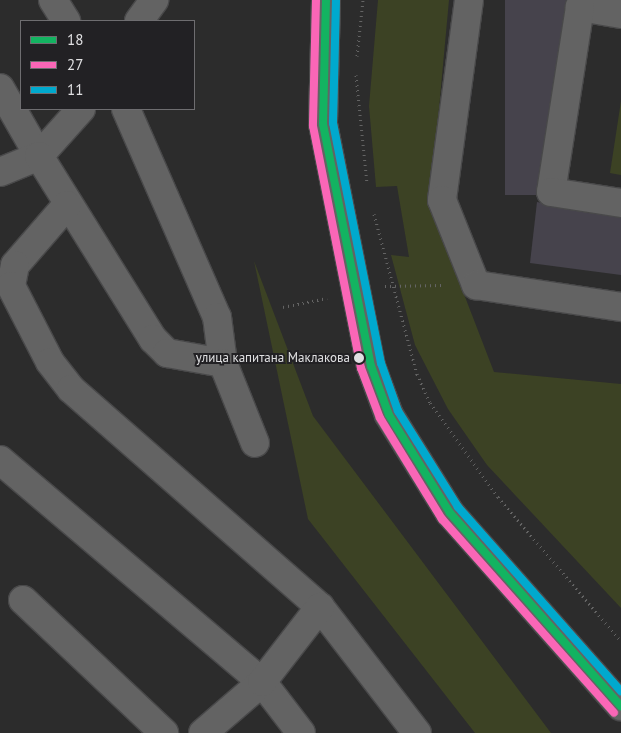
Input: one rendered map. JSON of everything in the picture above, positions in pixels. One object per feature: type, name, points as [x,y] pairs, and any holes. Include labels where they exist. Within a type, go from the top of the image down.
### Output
[{"type":"street","points":[[53,0],[65,20]]},
{"type":"street","points":[[140,20],[154,0]]},
{"type":"street","points":[[326,0],[323,124],[371,366],[389,415],[450,513],[621,706]]},
{"type":"street","points":[[469,0],[442,200],[476,285],[621,307]]},
{"type":"street","points":[[621,14],[580,7],[551,192],[621,203]]},
{"type":"street","points":[[0,88],[67,205],[157,344],[167,353],[223,363]]},
{"type":"street","points":[[0,172],[39,156],[80,110]]},
{"type":"street","points":[[126,110],[217,317],[223,363],[255,443]]},
{"type":"street","points":[[67,205],[14,265],[11,286],[50,362],[71,389],[320,607],[417,733]]},
{"type":"street","points":[[0,460],[262,682],[301,733]]},
{"type":"street","points":[[23,600],[164,733]]},
{"type":"street","points":[[203,733],[262,682],[320,607]]},
{"type":"path","points":[[364,0],[355,68],[368,186]]},
{"type":"path","points":[[371,204],[392,285],[430,403],[498,497],[621,641]]},
{"type":"path","points":[[392,285],[476,285]]},
{"type":"green space","points":[[378,0],[449,0],[430,206],[494,372],[621,384],[621,608],[487,465],[448,409],[415,345],[391,255],[409,257],[397,186],[376,187],[369,106]]},
{"type":"green space","points":[[621,101],[621,175],[610,173]]},
{"type":"green space","points":[[254,261],[313,416],[551,733],[475,733],[308,519]]},
{"type":"building","points":[[505,0],[567,0],[567,195],[505,195]]},
{"type":"building","points":[[537,202],[621,218],[621,275],[530,263]]},
{"type":"transit line","name":"27","points":[[316,0],[313,126],[361,368],[380,418],[442,519],[614,713]]},
{"type":"transit line","name":"18","points":[[326,0],[323,124],[371,366],[389,415],[450,513],[621,706]]},
{"type":"transit line","name":"11","points":[[336,0],[333,123],[381,363],[398,411],[458,507],[621,691]]},
{"type":"place","name":"улица капитана Маклакова","points":[[359,358]]}]
